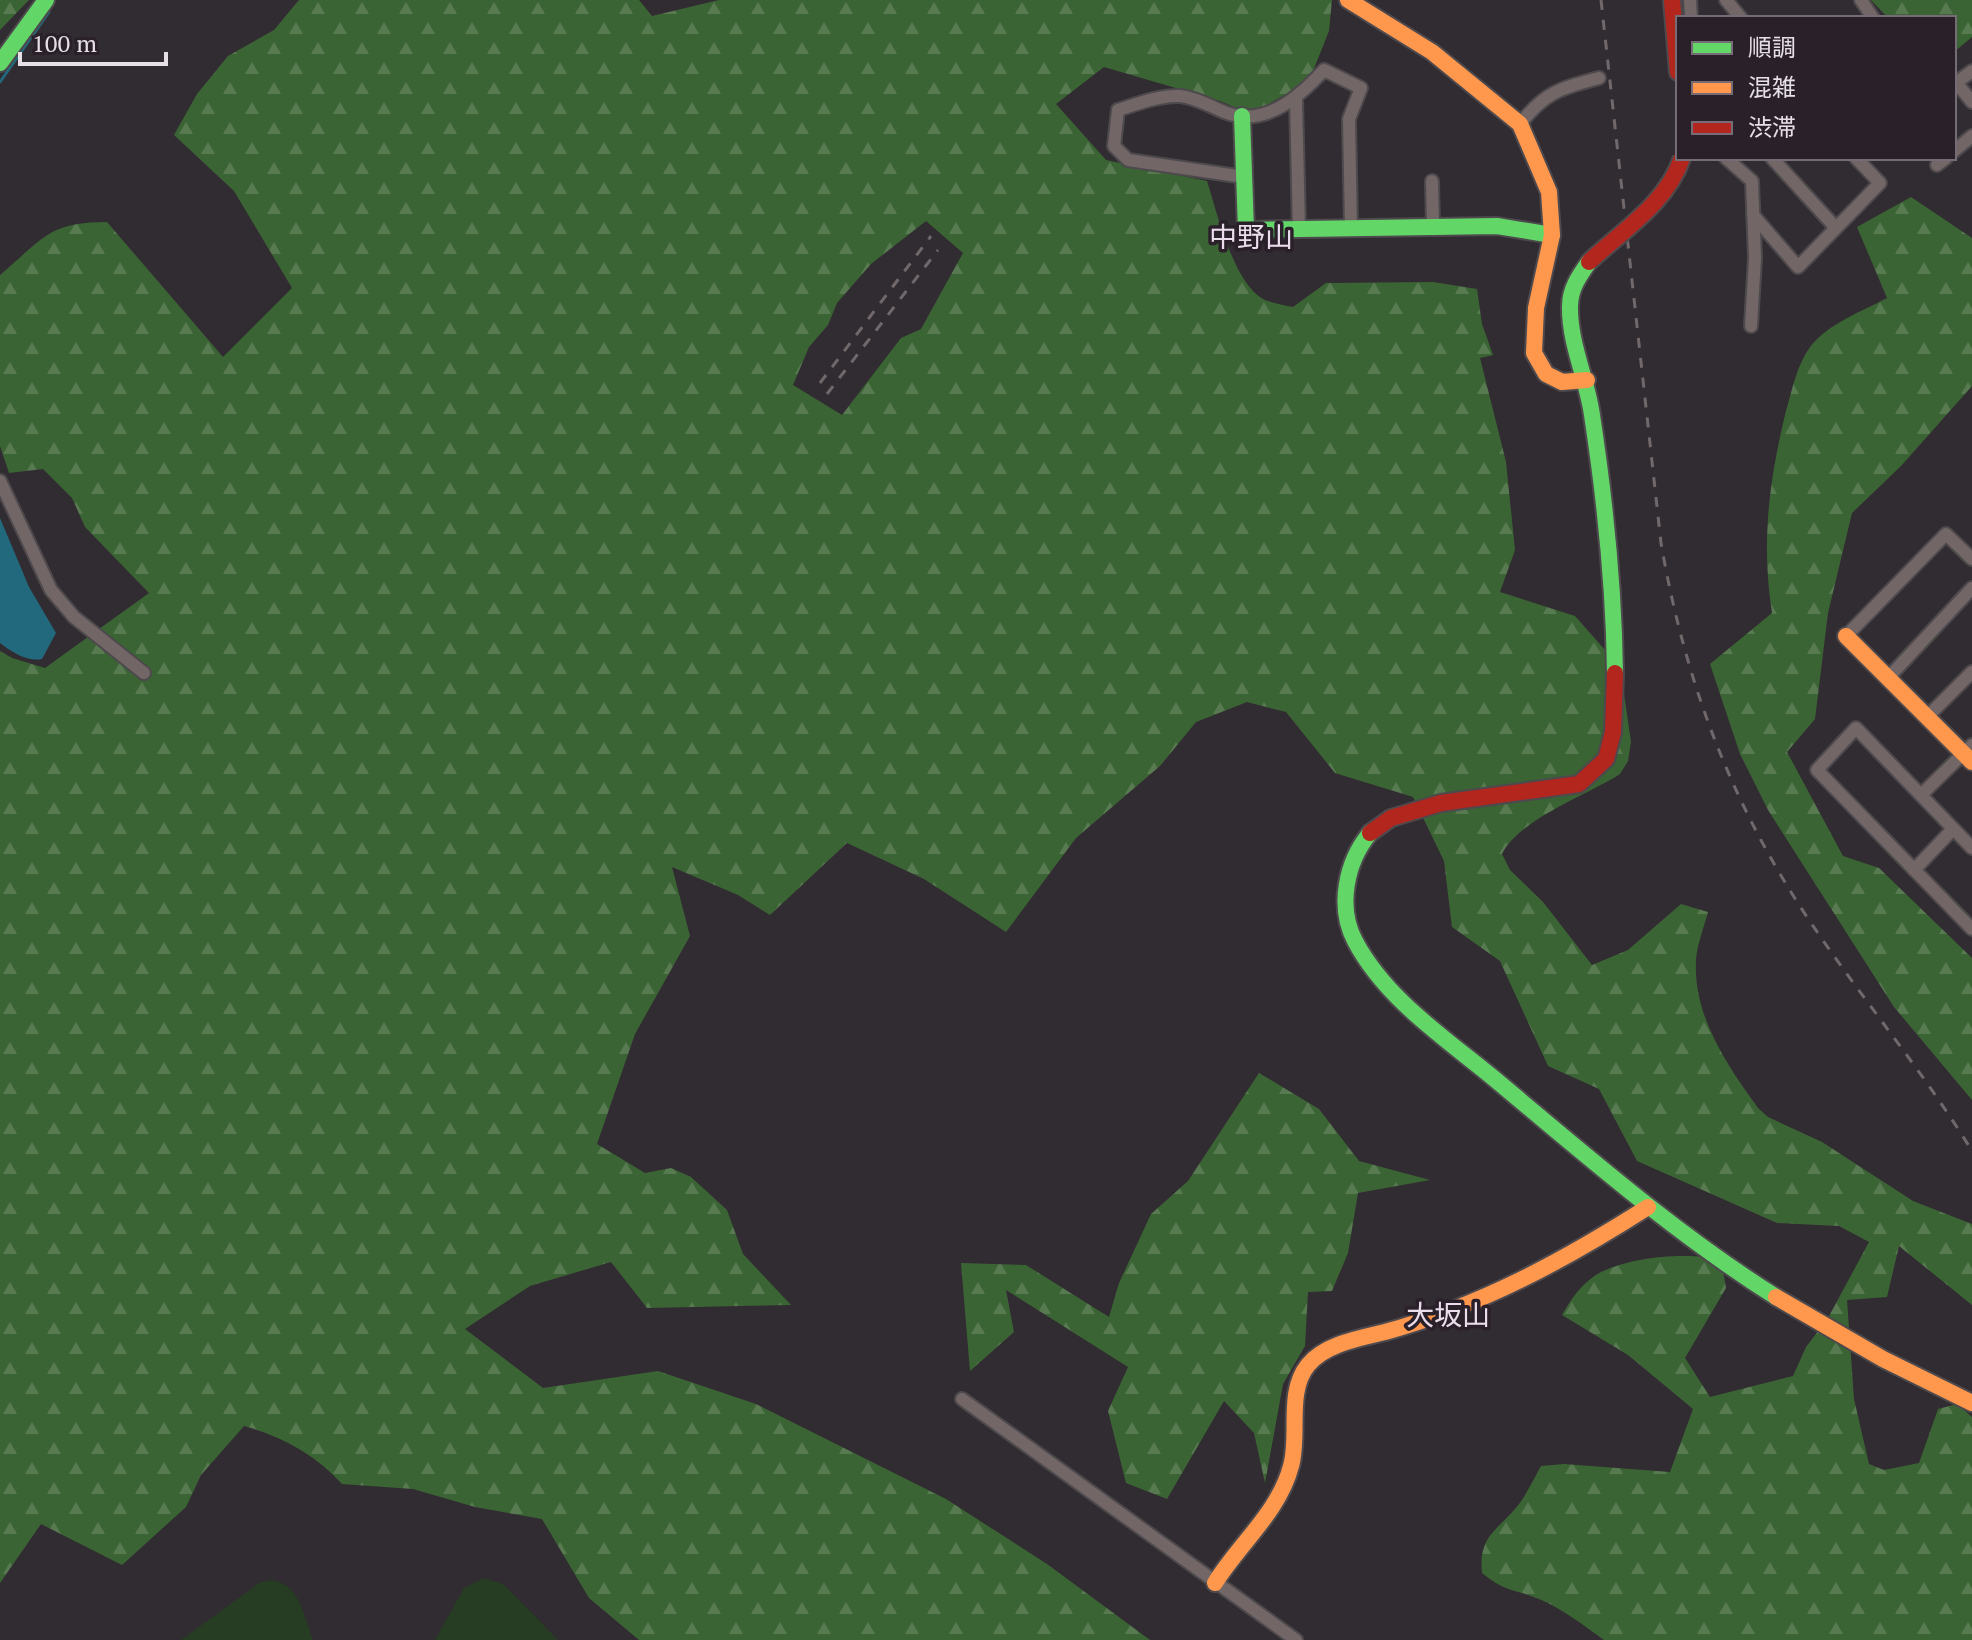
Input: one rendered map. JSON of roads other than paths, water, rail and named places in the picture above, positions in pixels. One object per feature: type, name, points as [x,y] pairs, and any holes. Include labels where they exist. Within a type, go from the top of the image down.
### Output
[{"type":"street","points":[[0,63],[46,0]]},
{"type":"street","points":[[1348,0],[1432,52],[1520,124],[1549,192],[1552,235],[1536,308],[1534,353],[1546,374],[1562,382],[1587,380]]},
{"type":"street","points":[[1726,0],[1739,16]]},
{"type":"street","points":[[1675,8],[1676,29]]},
{"type":"street","points":[[1244,177],[1128,160],[1114,146],[1118,110],[1177,96],[1192,98],[1242,116],[1260,116],[1296,99],[1324,70],[1361,88],[1349,119],[1351,228]]},
{"type":"street","points":[[1520,124],[1549,94],[1599,78]]},
{"type":"street","points":[[1956,82],[1972,102]]},
{"type":"street","points":[[1296,99],[1299,229]]},
{"type":"street","points":[[1242,116],[1246,230],[1497,226],[1552,235]]},
{"type":"street","points":[[1956,149],[1972,136]]},
{"type":"street","points":[[1681,160],[1675,179],[1658,199],[1589,262],[1577,279],[1570,299],[1573,329],[1587,380],[1604,514],[1615,690],[1612,738],[1607,759],[1594,774],[1579,784],[1419,807],[1387,819],[1375,829],[1354,862],[1346,884],[1345,912],[1353,938],[1367,960],[1410,1005],[1648,1207],[1740,1273],[1866,1353],[1972,1403]]},
{"type":"street","points":[[1728,160],[1752,181],[1751,326]]},
{"type":"street","points":[[1774,160],[1836,228]]},
{"type":"street","points":[[1753,215],[1798,267],[1880,183],[1858,160]]},
{"type":"street","points":[[1432,181],[1433,227]]},
{"type":"street","points":[[0,481],[51,590],[74,617],[144,673]]},
{"type":"street","points":[[1922,794],[1969,753],[1846,636],[1946,534],[1972,559]]},
{"type":"street","points":[[1889,677],[1972,588]]},
{"type":"street","points":[[1928,716],[1972,672]]},
{"type":"street","points":[[1972,848],[1856,728],[1817,770],[1972,929]]},
{"type":"street","points":[[1914,870],[1953,829]]},
{"type":"street","points":[[1215,1583],[1231,1554],[1271,1513],[1284,1487],[1292,1465],[1299,1393],[1306,1366],[1322,1354],[1369,1336],[1422,1322],[1482,1299],[1558,1261],[1648,1207]]},
{"type":"street","points":[[962,1399],[1296,1640]]},
{"type":"water","points":[[0,518],[29,587],[56,633],[42,659],[25,658],[0,643]]},
{"type":"waterway","points":[[0,82],[49,12]]},
{"type":"railway","points":[[1601,0],[1661,543],[1683,645],[1698,693],[1735,788],[1783,879],[1972,1151]]},
{"type":"railway","points":[[820,383],[931,236]]},
{"type":"railway","points":[[827,394],[938,250]]},
{"type":"district","name":"中野山","points":[[1251,237]]},
{"type":"district","name":"大坂山","points":[[1448,1315]]}]
